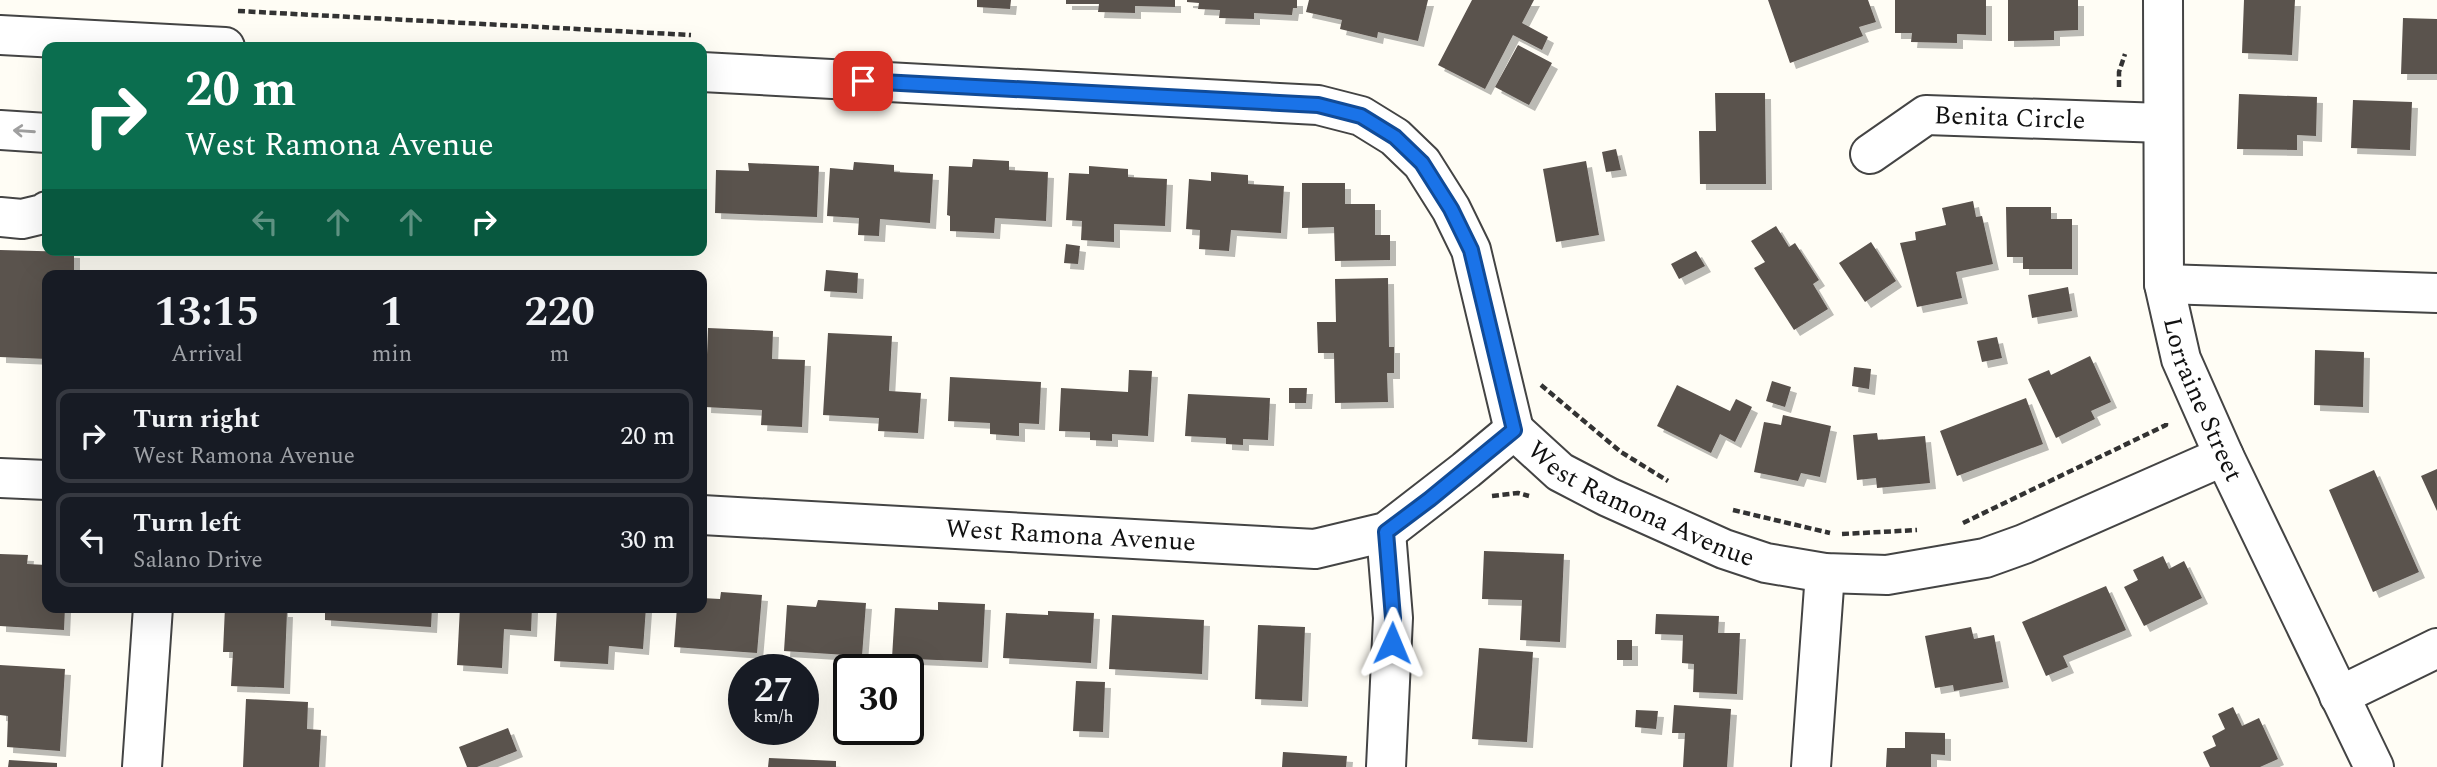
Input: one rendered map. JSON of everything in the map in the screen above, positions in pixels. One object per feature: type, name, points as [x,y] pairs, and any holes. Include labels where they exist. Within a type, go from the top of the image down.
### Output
[{"type":"street","name":"Lorraine Street","points":[[2163,0],[2164,284],[2181,359],[2224,456],[2374,767]]},
{"type":"street","points":[[70,42],[228,29]]},
{"type":"street","points":[[0,35],[51,42]]},
{"type":"street","points":[[707,54],[1318,105],[1361,116],[1395,137],[1422,163],[1451,209],[1471,250],[1514,430]]},
{"type":"street","name":"Benita Circle","points":[[1870,154],[1926,115],[2163,123]]},
{"type":"street","points":[[0,130],[42,133]]},
{"type":"street","points":[[2164,284],[2437,293]]},
{"type":"street","name":"West Ramona Avenue","points":[[707,515],[1315,550],[1386,532],[1514,430],[1560,472],[1608,497],[1724,549],[1766,563],[1825,573],[1887,575],[1985,558],[2024,544],[2224,456]]},
{"type":"street","points":[[0,478],[42,480]]},
{"type":"street","points":[[1386,532],[1393,618],[1386,767]]},
{"type":"street","points":[[1811,767],[1825,573]]},
{"type":"street","points":[[142,767],[153,613]]},
{"type":"street","points":[[2339,696],[2437,648]]},
{"type":"path","points":[[228,29],[474,42]]},
{"type":"path","points":[[2119,121],[2119,72],[2125,55],[2125,41]]},
{"type":"path","points":[[1531,376],[1621,452],[1668,481]]},
{"type":"path","points":[[1952,528],[2166,425],[2166,412]]},
{"type":"path","points":[[1482,498],[1518,494],[1541,499]]},
{"type":"path","points":[[1730,509],[1833,534],[1926,529]]},
{"type":"building","points":[[977,0],[1011,0],[1010,9],[977,7]]},
{"type":"building","points":[[1066,0],[1175,0],[1175,7],[1135,6],[1135,13],[1098,12],[1099,4],[1066,4]]},
{"type":"building","points":[[1187,0],[1297,0],[1297,8],[1293,8],[1292,15],[1254,13],[1254,19],[1219,18],[1220,10],[1198,9],[1199,3]]},
{"type":"building","points":[[1309,0],[1428,0],[1418,41],[1378,32],[1377,38],[1340,29],[1342,20],[1306,12]]},
{"type":"building","points":[[1472,0],[1534,0],[1522,23],[1548,37],[1542,50],[1513,35],[1485,89],[1438,65]]},
{"type":"building","points":[[1768,0],[1868,0],[1876,22],[1859,27],[1863,36],[1790,63]]},
{"type":"building","points":[[1895,0],[1986,0],[1986,35],[1957,34],[1957,43],[1911,42],[1912,33],[1895,33]]},
{"type":"building","points":[[2008,0],[2078,0],[2078,30],[2054,31],[2054,40],[2008,41]]},
{"type":"building","points":[[2244,0],[2295,0],[2292,55],[2242,53]]},
{"type":"building","points":[[2403,18],[2437,19],[2437,74],[2401,74]]},
{"type":"building","points":[[1518,45],[1552,63],[1529,105],[1495,87]]},
{"type":"building","points":[[1715,93],[1765,93],[1766,184],[1700,184],[1699,131],[1716,131]]},
{"type":"building","points":[[2239,94],[2317,97],[2316,136],[2297,135],[2297,150],[2237,149]]},
{"type":"building","points":[[2353,100],[2412,102],[2410,150],[2351,148]]},
{"type":"building","points":[[1616,149],[1621,170],[1606,172],[1602,152]]},
{"type":"building","points":[[973,159],[1009,161],[1009,170],[1048,172],[1046,221],[995,218],[994,233],[950,231],[950,216],[947,215],[949,166],[972,167]]},
{"type":"building","points":[[1586,161],[1599,235],[1556,242],[1543,169]]},
{"type":"building","points":[[854,162],[894,165],[894,172],[933,174],[930,223],[880,219],[879,236],[858,235],[859,218],[827,216],[830,168],[853,170]]},
{"type":"building","points":[[748,163],[819,166],[817,217],[715,213],[716,170],[749,171]]},
{"type":"building","points":[[1089,166],[1128,169],[1128,177],[1167,179],[1165,226],[1114,224],[1114,242],[1081,240],[1082,221],[1066,220],[1069,173],[1089,174]]},
{"type":"building","points":[[1211,172],[1248,175],[1248,184],[1284,186],[1281,233],[1231,230],[1229,251],[1199,249],[1200,230],[1186,229],[1189,179],[1211,181]]},
{"type":"building","points":[[1302,183],[1345,183],[1345,204],[1375,204],[1375,235],[1390,235],[1390,260],[1335,261],[1334,227],[1302,228]]},
{"type":"building","points":[[1973,201],[1976,217],[1982,216],[1993,264],[1956,272],[1962,298],[1917,307],[1900,243],[1916,240],[1915,232],[1946,225],[1942,208]]},
{"type":"building","points":[[2006,207],[2051,207],[2051,219],[2072,219],[2072,269],[2023,269],[2023,257],[2007,257]]},
{"type":"building","points":[[1776,226],[1789,247],[1795,243],[1819,280],[1813,284],[1828,309],[1794,330],[1754,268],[1765,262],[1751,241]]},
{"type":"building","points":[[1871,242],[1896,281],[1865,302],[1839,263]]},
{"type":"building","points":[[1066,244],[1080,246],[1078,264],[1064,263]]},
{"type":"building","points":[[0,250],[42,251],[42,256],[74,256],[74,270],[42,270],[42,359],[0,357]]},
{"type":"building","points":[[1696,251],[1705,266],[1679,279],[1671,264]]},
{"type":"building","points":[[826,270],[858,273],[857,293],[824,291]]},
{"type":"building","points":[[1388,278],[1389,347],[1394,347],[1394,373],[1387,373],[1388,402],[1335,403],[1334,353],[1318,353],[1317,322],[1336,322],[1335,279]]},
{"type":"building","points":[[2068,287],[2072,311],[2032,318],[2028,295]]},
{"type":"building","points":[[708,328],[773,331],[772,359],[805,360],[802,427],[761,425],[762,410],[707,407]]},
{"type":"building","points":[[828,333],[892,336],[889,391],[921,393],[918,433],[878,431],[879,418],[823,415]]},
{"type":"building","points":[[1997,337],[2002,358],[1982,362],[1977,341]]},
{"type":"building","points":[[2315,350],[2364,352],[2363,407],[2314,405]]},
{"type":"building","points":[[2090,356],[2111,402],[2091,411],[2095,419],[2056,438],[2028,379],[2049,370],[2051,375]]},
{"type":"building","points":[[1854,367],[1871,369],[1869,389],[1852,386]]},
{"type":"building","points":[[1129,370],[1152,371],[1148,436],[1112,434],[1112,441],[1090,440],[1090,432],[1059,431],[1061,388],[1128,392]]},
{"type":"building","points":[[950,377],[1041,382],[1039,424],[1019,423],[1019,436],[990,434],[990,423],[948,421]]},
{"type":"building","points":[[1772,381],[1791,387],[1785,407],[1766,401]]},
{"type":"building","points":[[1677,385],[1730,411],[1736,399],[1752,407],[1735,442],[1720,434],[1711,453],[1657,426]]},
{"type":"building","points":[[1289,388],[1307,388],[1306,403],[1289,403]]},
{"type":"building","points":[[1188,394],[1270,398],[1268,440],[1243,439],[1243,445],[1226,444],[1226,438],[1185,436]]},
{"type":"building","points":[[2026,398],[2043,444],[1957,476],[1940,431]]},
{"type":"building","points":[[1783,415],[1831,426],[1820,477],[1801,473],[1798,481],[1754,472],[1764,422],[1781,425]]},
{"type":"building","points":[[1877,433],[1878,440],[1925,436],[1930,483],[1877,488],[1876,478],[1857,480],[1853,435]]},
{"type":"building","points":[[2437,469],[2437,511],[2421,476]]},
{"type":"building","points":[[2374,470],[2419,572],[2373,592],[2329,490]]},
{"type":"building","points":[[1484,551],[1564,554],[1560,642],[1520,640],[1522,600],[1482,599]]},
{"type":"building","points":[[0,554],[28,555],[27,564],[42,565],[42,613],[65,613],[64,630],[0,626]]},
{"type":"building","points":[[2163,556],[2169,569],[2184,561],[2202,598],[2144,626],[2124,587],[2138,580],[2133,570]]},
{"type":"building","points":[[2106,586],[2126,630],[2063,656],[2068,667],[2046,676],[2022,622]]},
{"type":"building","points":[[721,592],[762,595],[757,653],[674,647],[677,613],[707,613],[707,598],[720,599]]},
{"type":"building","points":[[818,600],[866,603],[862,654],[784,651],[787,605],[816,607]]},
{"type":"building","points":[[938,602],[985,604],[982,662],[924,659],[924,654],[892,654],[895,608],[938,610]]},
{"type":"building","points":[[1048,611],[1094,613],[1091,663],[1003,658],[1006,613],[1048,615]]},
{"type":"building","points":[[225,613],[287,613],[284,688],[231,686],[233,652],[223,652]]},
{"type":"building","points":[[325,613],[432,613],[431,627],[325,620]]},
{"type":"building","points":[[460,613],[532,613],[531,631],[504,629],[502,668],[457,665]]},
{"type":"building","points":[[557,613],[646,613],[643,649],[609,646],[608,664],[554,661]]},
{"type":"building","points":[[1656,614],[1719,616],[1718,633],[1740,633],[1737,694],[1693,692],[1694,664],[1682,663],[1683,635],[1655,634]]},
{"type":"building","points":[[1112,615],[1204,620],[1202,674],[1109,669]]},
{"type":"building","points":[[1258,625],[1305,627],[1302,701],[1255,699]]},
{"type":"building","points":[[1971,627],[1974,639],[1994,635],[2003,682],[1954,691],[1953,685],[1935,688],[1925,636]]},
{"type":"building","points":[[1617,640],[1632,640],[1632,660],[1617,660]]},
{"type":"building","points":[[1479,648],[1533,652],[1527,742],[1472,739]]},
{"type":"building","points":[[0,665],[65,669],[60,751],[7,747],[8,716],[0,715]]},
{"type":"building","points":[[1076,681],[1105,682],[1103,732],[1073,731]]},
{"type":"building","points":[[246,699],[308,702],[307,729],[321,730],[319,767],[243,767]]},
{"type":"building","points":[[1674,705],[1731,709],[1727,767],[1683,767],[1685,733],[1672,733]]},
{"type":"building","points":[[2233,707],[2242,726],[2259,718],[2278,759],[2260,767],[2210,767],[2203,752],[2216,746],[2212,736],[2225,729],[2218,714]]},
{"type":"building","points":[[1636,710],[1658,711],[1656,729],[1635,727]]},
{"type":"building","points":[[508,728],[517,751],[477,767],[467,767],[459,747]]},
{"type":"building","points":[[1905,732],[1945,733],[1945,755],[1931,754],[1931,767],[1886,767],[1887,748],[1905,748]]},
{"type":"building","points":[[1283,752],[1347,756],[1346,767],[1282,767]]},
{"type":"building","points":[[769,758],[836,761],[836,767],[768,767]]},
{"type":"building","points":[[9,760],[57,763],[57,767],[8,767]]},
{"type":"route","points":[[863,81],[1318,105],[1361,116],[1395,137],[1422,163],[1451,209],[1471,250],[1514,430],[1386,532],[1393,618],[1392,643]]}]
